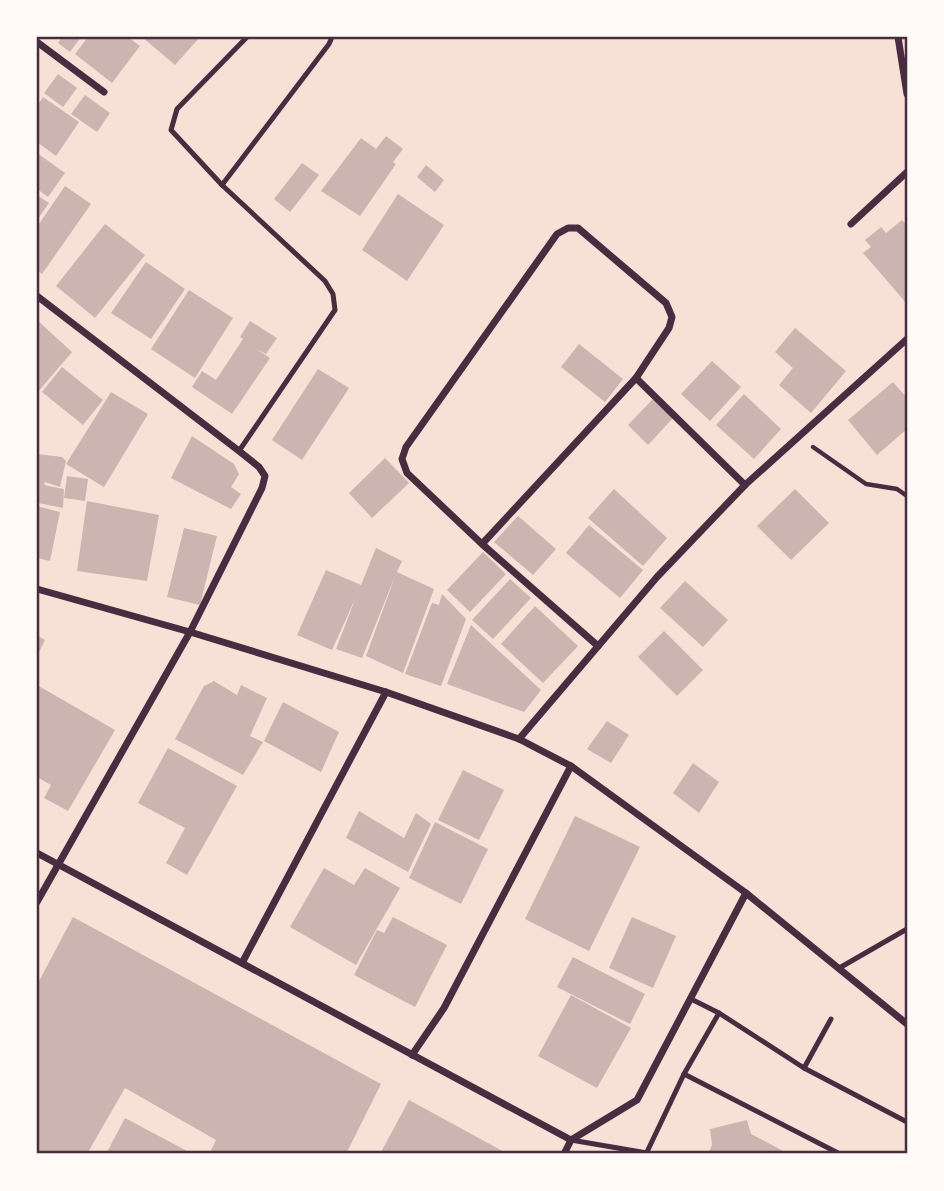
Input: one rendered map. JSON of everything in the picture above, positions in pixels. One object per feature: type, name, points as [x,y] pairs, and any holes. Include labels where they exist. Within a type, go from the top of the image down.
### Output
[{"type":"street","points":[[898,37],[907,94]]},
{"type":"street","points":[[37,42],[104,92]]},
{"type":"street","points":[[851,225],[907,173]]},
{"type":"street","points":[[482,544],[636,377],[669,328],[671,317],[666,303],[578,228],[568,228],[557,234],[406,447],[402,459],[407,473],[482,544],[598,646]]},
{"type":"street","points":[[37,296],[239,451],[265,476],[262,488],[190,632],[37,902]]},
{"type":"street","points":[[519,739],[657,577],[745,485],[907,339]]},
{"type":"street","points":[[636,377],[745,485]]},
{"type":"street","points":[[37,589],[386,692],[519,739],[571,766],[746,892],[841,967],[907,1024]]},
{"type":"street","points":[[242,963],[386,692]]},
{"type":"street","points":[[412,1055],[444,1008],[571,766]]},
{"type":"street","points":[[37,853],[571,1140]]},
{"type":"street","points":[[564,1154],[571,1140],[637,1100],[746,892]]},
{"type":"lane","points":[[239,451],[335,310],[333,294],[325,281],[222,186],[172,130],[177,110],[247,37]]},
{"type":"lane","points":[[222,186],[332,37]]},
{"type":"lane","points":[[841,967],[907,929]]},
{"type":"lane","points":[[691,999],[719,1013],[804,1068],[907,1122]]},
{"type":"lane","points":[[571,1140],[646,1154],[684,1074],[719,1013]]},
{"type":"lane","points":[[804,1068],[831,1019]]},
{"type":"lane","points":[[684,1074],[840,1154]]},
{"type":"path","points":[[798,436],[866,484],[897,489],[907,496]]},
{"type":"building","points":[[62,37],[81,37],[70,52],[58,43]]},
{"type":"building","points":[[88,37],[128,37],[140,46],[112,83],[75,54]]},
{"type":"building","points":[[142,37],[200,37],[175,65]]},
{"type":"building","points":[[58,74],[77,88],[63,107],[44,93]]},
{"type":"building","points":[[85,95],[110,113],[97,132],[71,114]]},
{"type":"building","points":[[43,97],[79,122],[56,156],[37,142],[37,106]]},
{"type":"building","points":[[386,136],[403,149],[393,162],[396,164],[360,216],[321,191],[361,138],[376,149]]},
{"type":"building","points":[[37,153],[65,173],[48,197],[37,189]]},
{"type":"building","points":[[302,163],[319,175],[290,212],[274,199]]},
{"type":"building","points":[[426,165],[444,180],[435,192],[417,177]]},
{"type":"building","points":[[65,186],[91,204],[42,274],[37,270],[37,227]]},
{"type":"building","points":[[398,194],[444,225],[407,281],[362,250]]},
{"type":"building","points":[[37,195],[49,203],[37,220]]},
{"type":"building","points":[[902,220],[907,226],[907,304],[863,253],[871,247],[865,240],[881,227],[886,233]]},
{"type":"building","points":[[105,224],[145,255],[95,318],[56,286]]},
{"type":"building","points":[[146,262],[185,289],[151,339],[111,313]]},
{"type":"building","points":[[189,290],[233,318],[195,378],[151,349]]},
{"type":"building","points":[[37,320],[72,352],[37,393]]},
{"type":"building","points":[[250,321],[277,338],[266,354],[256,349],[270,358],[232,414],[192,387],[202,371],[216,380],[243,339],[240,337]]},
{"type":"building","points":[[795,328],[846,371],[811,413],[779,385],[793,368],[775,352]]},
{"type":"building","points":[[579,344],[623,379],[605,402],[561,367]]},
{"type":"building","points":[[712,361],[741,387],[710,421],[681,394]]},
{"type":"building","points":[[62,367],[103,400],[83,425],[42,392]]},
{"type":"building","points":[[318,369],[349,388],[302,460],[272,440]]},
{"type":"building","points":[[893,382],[907,398],[907,429],[877,455],[848,420]]},
{"type":"building","points":[[111,392],[148,414],[104,487],[66,464]]},
{"type":"building","points":[[744,394],[781,429],[754,459],[716,425]]},
{"type":"building","points":[[653,399],[673,418],[648,445],[628,425]]},
{"type":"building","points":[[192,436],[234,464],[239,474],[231,487],[241,494],[231,509],[171,478]]},
{"type":"building","points":[[37,454],[62,457],[66,461],[60,487],[45,482],[44,485],[64,489],[63,508],[38,503]]},
{"type":"building","points":[[385,458],[409,483],[372,518],[349,493]]},
{"type":"building","points":[[67,476],[88,479],[85,501],[64,498]]},
{"type":"building","points":[[614,489],[667,538],[643,566],[588,518]]},
{"type":"building","points":[[795,489],[829,523],[791,560],[757,526]]},
{"type":"building","points":[[87,501],[159,515],[147,581],[77,571]]},
{"type":"building","points":[[37,506],[60,512],[50,561],[37,558]]},
{"type":"building","points":[[518,516],[556,549],[533,575],[494,542]]},
{"type":"building","points":[[589,525],[643,570],[620,598],[566,553]]},
{"type":"building","points":[[184,528],[217,536],[200,605],[167,597]]},
{"type":"building","points":[[376,548],[402,561],[397,572],[434,589],[403,673],[366,656],[396,574],[362,658],[336,649],[356,597],[332,650],[297,635],[326,570],[361,585]]},
{"type":"building","points":[[483,552],[506,574],[470,612],[447,590]]},
{"type":"building","points":[[510,579],[531,598],[493,639],[472,620]]},
{"type":"building","points":[[685,581],[728,620],[703,647],[660,608]]},
{"type":"building","points":[[442,594],[466,619],[441,686],[405,674],[432,603],[439,605]]},
{"type":"building","points":[[535,606],[578,646],[543,683],[501,644]]},
{"type":"building","points":[[471,625],[541,690],[524,712],[447,684]]},
{"type":"building","points":[[664,631],[703,670],[677,696],[638,657]]},
{"type":"building","points":[[37,635],[45,640],[37,656]]},
{"type":"building","points":[[214,681],[237,695],[241,685],[267,698],[250,736],[263,742],[243,775],[175,739],[204,686]]},
{"type":"building","points":[[37,685],[115,730],[68,811],[44,798],[51,785],[37,777]]},
{"type":"building","points":[[283,702],[339,732],[321,772],[264,741]]},
{"type":"building","points":[[607,721],[629,735],[611,763],[587,749]]},
{"type":"building","points":[[168,748],[237,786],[187,875],[166,863],[185,828],[138,803]]},
{"type":"building","points":[[693,763],[719,782],[699,813],[673,793]]},
{"type":"building","points":[[463,770],[504,790],[479,840],[438,820]]},
{"type":"building","points":[[359,811],[404,838],[416,813],[431,824],[408,872],[346,838]]},
{"type":"building","points":[[575,816],[640,847],[589,951],[525,919]]},
{"type":"building","points":[[435,822],[488,849],[461,904],[409,878]]},
{"type":"building","points":[[324,868],[354,885],[365,868],[400,888],[356,965],[290,927]]},
{"type":"building","points":[[73,917],[381,1084],[346,1154],[209,1154],[216,1140],[125,1088],[87,1154],[37,1154],[37,985]]},
{"type":"building","points":[[393,917],[447,945],[415,1007],[354,975],[377,930],[384,933]]},
{"type":"building","points":[[632,917],[676,936],[653,988],[609,968]]},
{"type":"building","points":[[573,957],[645,994],[630,1024],[557,987]]},
{"type":"building","points":[[571,995],[631,1028],[597,1088],[538,1056]]},
{"type":"building","points":[[409,1100],[508,1154],[380,1154]]},
{"type":"building","points":[[125,1118],[189,1152],[188,1154],[106,1154]]},
{"type":"building","points":[[747,1120],[751,1134],[789,1154],[708,1154],[712,1145],[710,1129]]}]
